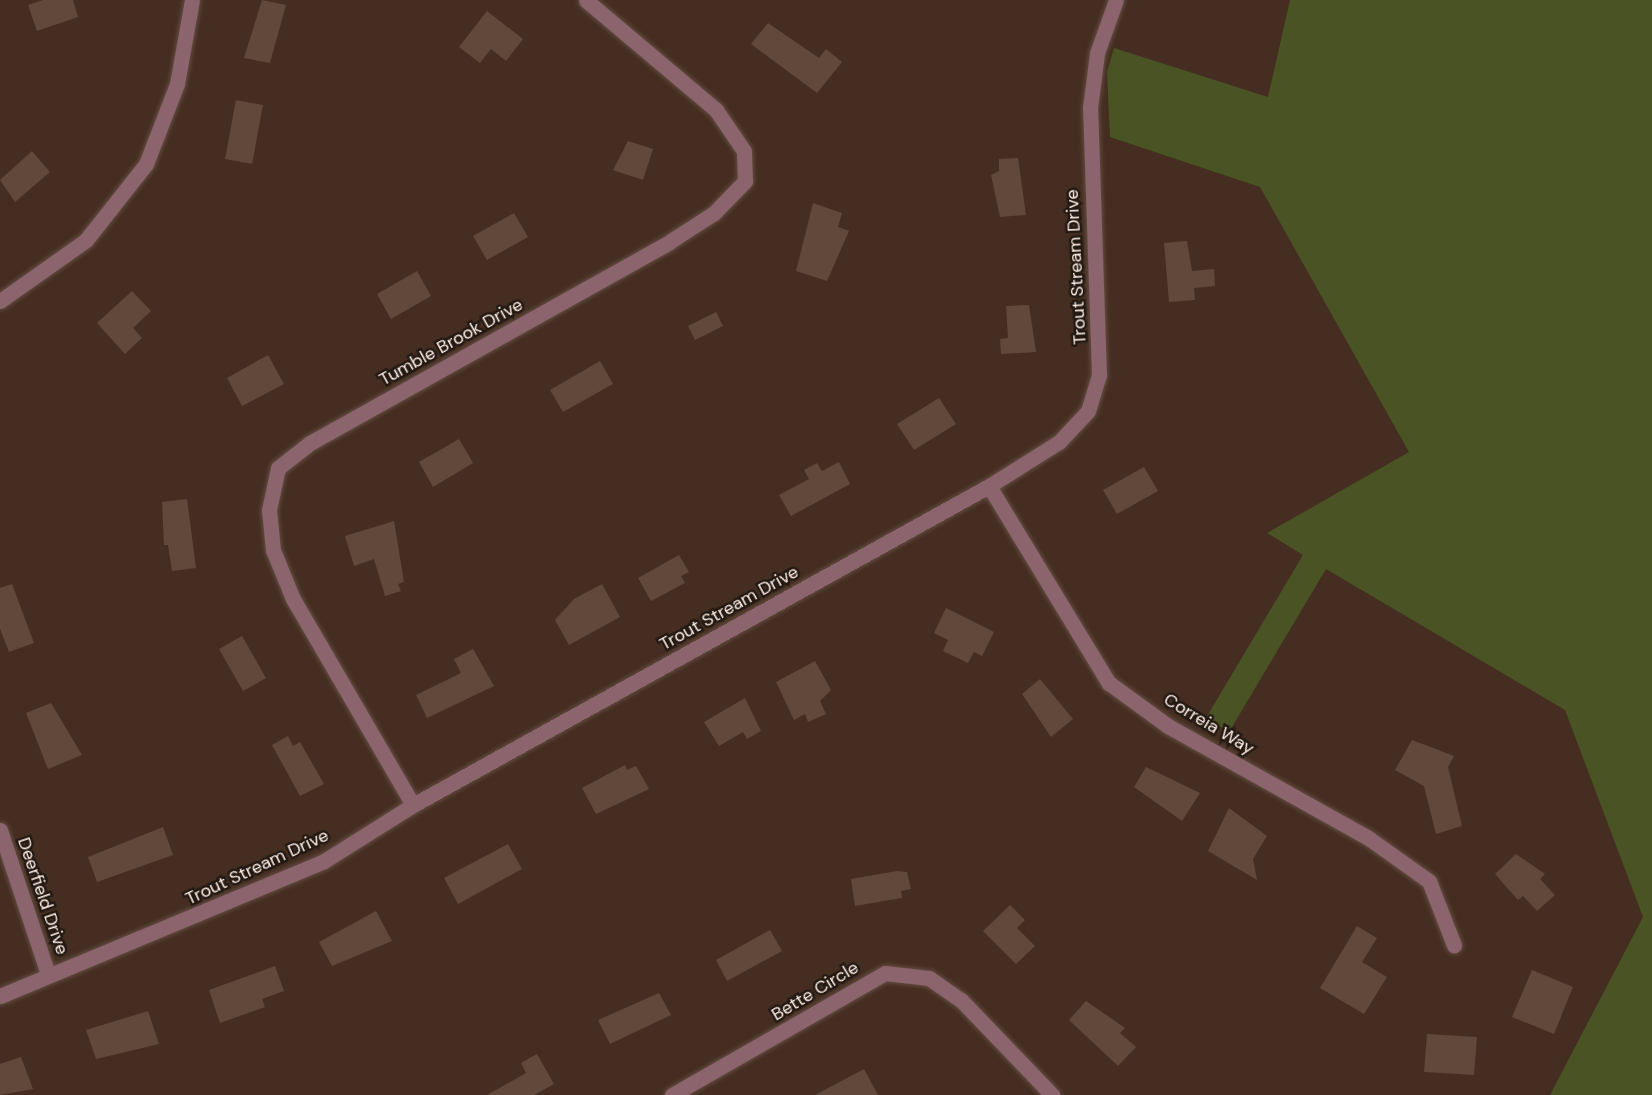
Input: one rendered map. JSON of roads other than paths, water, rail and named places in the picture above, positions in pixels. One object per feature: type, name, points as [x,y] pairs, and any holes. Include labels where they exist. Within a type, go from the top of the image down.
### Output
[{"type":"street","points":[[0,301],[86,240],[146,164],[177,84],[192,0]]},
{"type":"street","name":"Tumble Brook Drive","points":[[413,805],[293,599],[273,550],[269,510],[278,468],[310,443],[669,242],[714,213],[745,181],[744,151],[716,110],[586,0]]},
{"type":"street","name":"Trout Stream Drive","points":[[0,996],[48,974],[324,861],[413,805],[989,486],[1059,442],[1088,411],[1099,375],[1090,108],[1097,53],[1116,0]]},
{"type":"street","name":"Correia Way","points":[[989,486],[1109,683],[1168,726],[1367,837],[1429,880],[1454,945]]},
{"type":"street","name":"Deerfield Drive","points":[[0,830],[48,974]]},
{"type":"street","name":"Bette Circle","points":[[672,1095],[885,973],[929,978],[961,1000],[1052,1095]]}]
